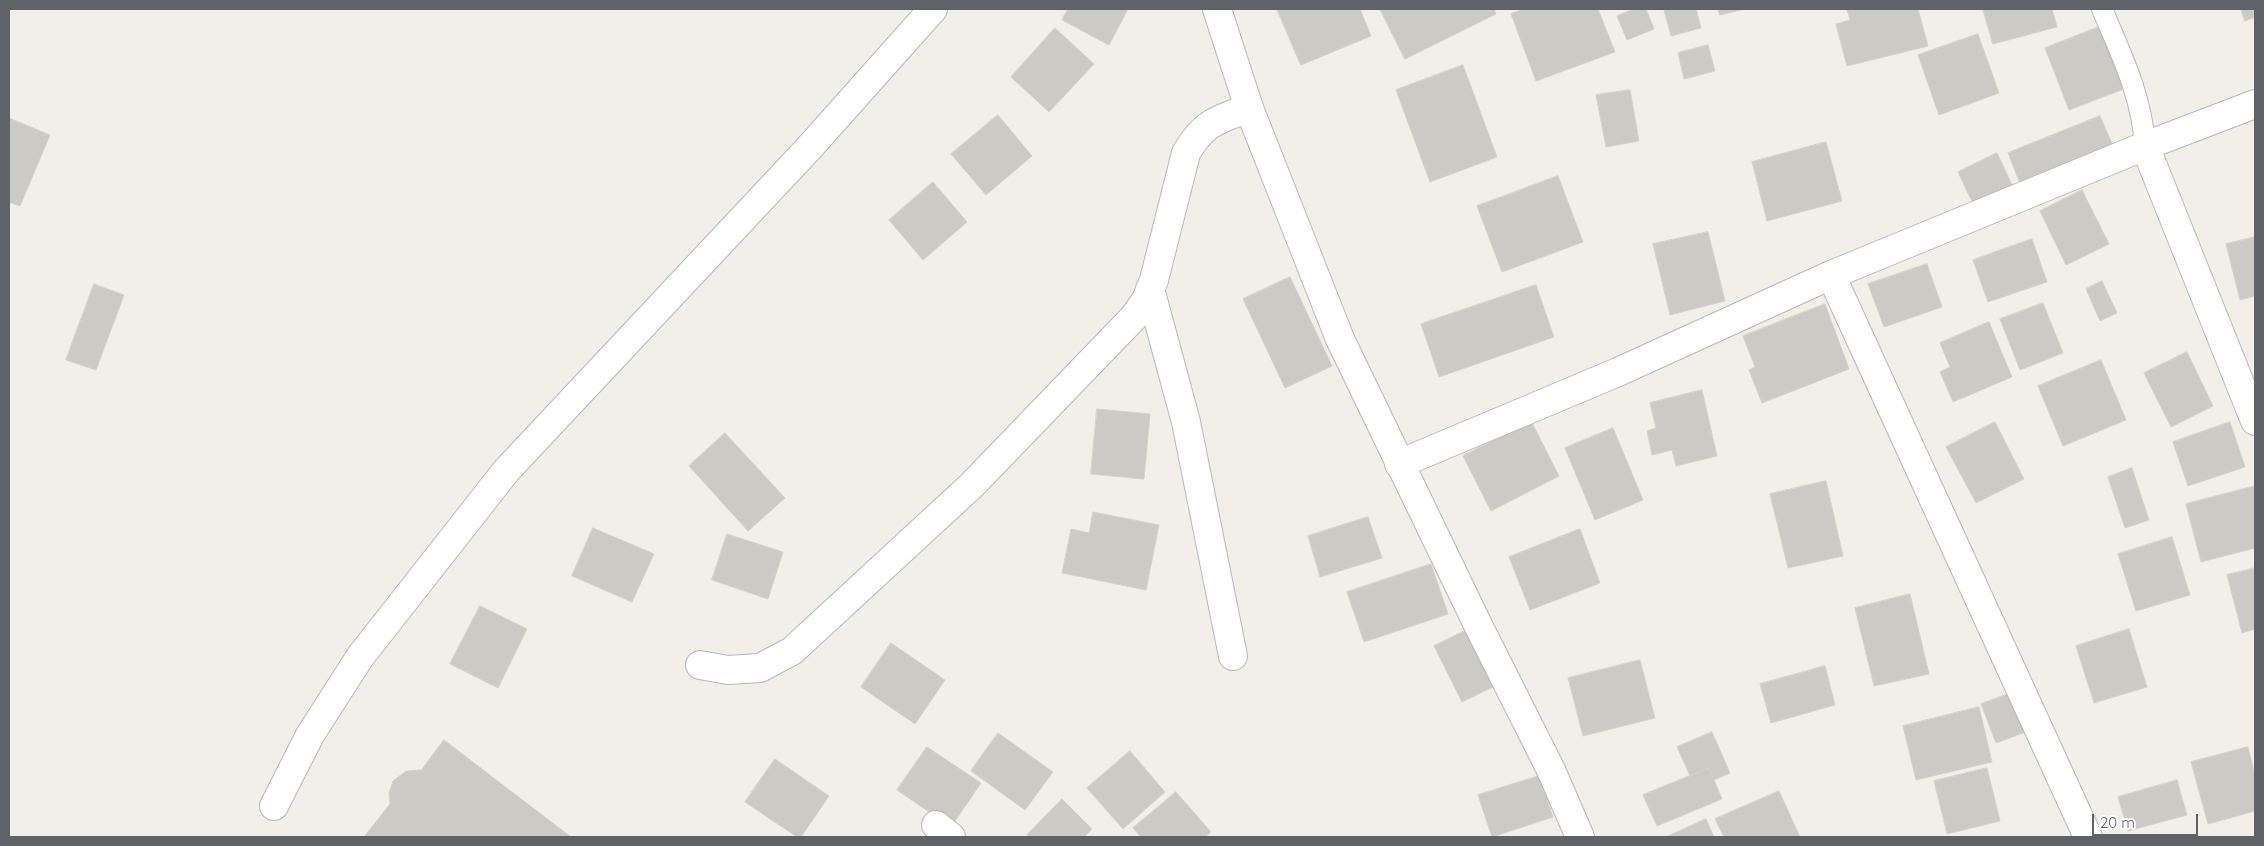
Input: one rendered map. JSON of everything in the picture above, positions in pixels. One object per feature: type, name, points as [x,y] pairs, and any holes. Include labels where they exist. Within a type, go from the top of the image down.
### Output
[{"type":"street","points":[[274,806],[310,735],[356,664],[506,471],[809,148],[933,9]]},
{"type":"street","points":[[1217,9],[1249,108],[1340,339],[1399,464],[1551,770],[1580,837]]},
{"type":"street","points":[[1399,464],[1618,372],[1831,276],[2145,146],[2255,104]]},
{"type":"street","points":[[700,666],[728,670],[760,668],[792,651],[972,485],[1134,317],[1146,300],[1150,289],[1186,153],[1195,138],[1212,122],[1249,108]]},
{"type":"street","points":[[2145,146],[2255,421]]},
{"type":"street","points":[[1831,276],[2088,837]]},
{"type":"street","points":[[1150,289],[1186,422],[1233,656]]},
{"type":"lane","points":[[2102,9],[2136,88],[2144,120],[2145,146]]},
{"type":"building","points":[[1068,9],[1128,9],[1109,45],[1062,20]]},
{"type":"building","points":[[1277,9],[1360,9],[1371,36],[1301,65]]},
{"type":"building","points":[[1380,9],[1494,9],[1496,14],[1405,59]]},
{"type":"building","points":[[1524,9],[1598,9],[1615,52],[1536,81],[1511,14]]},
{"type":"building","points":[[1634,9],[1646,9],[1654,29],[1627,40],[1617,16]]},
{"type":"building","points":[[1696,9],[1701,28],[1671,36],[1664,10]]},
{"type":"building","points":[[1718,9],[1745,9],[1720,15]]},
{"type":"building","points":[[1847,9],[1918,9],[1928,46],[1847,66],[1836,24],[1850,20]]},
{"type":"building","points":[[1983,9],[2052,9],[2057,27],[1993,44]]},
{"type":"building","points":[[2241,9],[2255,9],[2255,17],[2245,21]]},
{"type":"building","points":[[2099,27],[2124,89],[2069,110],[2045,48]]},
{"type":"building","points":[[1055,28],[1094,64],[1049,112],[1011,77]]},
{"type":"building","points":[[1978,34],[1999,93],[1939,115],[1918,55]]},
{"type":"building","points":[[1708,45],[1715,71],[1684,79],[1678,53]]},
{"type":"building","points":[[1463,65],[1497,157],[1430,182],[1396,90]]},
{"type":"building","points":[[1630,90],[1639,141],[1606,147],[1596,95]]},
{"type":"building","points":[[998,115],[1032,156],[986,195],[951,154]]},
{"type":"building","points":[[2100,116],[2114,148],[2021,186],[2008,153]]},
{"type":"building","points":[[9,118],[50,135],[20,206],[9,202]]},
{"type":"building","points":[[1826,142],[1842,201],[1767,221],[1752,162]]},
{"type":"building","points":[[1997,153],[2014,189],[1975,208],[1958,172]]},
{"type":"building","points":[[1558,176],[1583,242],[1502,272],[1477,206]]},
{"type":"building","points":[[933,182],[967,222],[923,260],[889,220]]},
{"type":"building","points":[[2082,190],[2109,244],[2066,265],[2040,211]]},
{"type":"building","points":[[1708,232],[1725,301],[1670,315],[1653,244]]},
{"type":"building","points":[[2255,237],[2255,296],[2240,300],[2226,244]]},
{"type":"building","points":[[2032,239],[2047,282],[1988,302],[1973,260]]},
{"type":"building","points":[[1927,264],[1942,307],[1884,327],[1868,284]]},
{"type":"building","points":[[1290,277],[1332,366],[1285,388],[1243,299]]},
{"type":"building","points":[[2102,281],[2117,313],[2100,321],[2086,289]]},
{"type":"building","points":[[94,284],[124,295],[96,370],[66,360]]},
{"type":"building","points":[[1536,285],[1554,337],[1439,377],[1421,324]]},
{"type":"building","points":[[2043,303],[2063,353],[2020,370],[2000,319]]},
{"type":"building","points":[[1825,304],[1849,369],[1762,403],[1749,370],[1755,367],[1743,336]]},
{"type":"building","points":[[1989,322],[2012,377],[1953,402],[1940,372],[1950,367],[1940,343]]},
{"type":"building","points":[[2187,352],[2213,406],[2171,427],[2144,373]]},
{"type":"building","points":[[2101,360],[2126,420],[2063,446],[2038,386]]},
{"type":"building","points":[[1702,390],[1717,456],[1676,466],[1672,450],[1652,455],[1647,431],[1656,428],[1650,403]]},
{"type":"building","points":[[1097,409],[1150,414],[1144,479],[1091,474]]},
{"type":"building","points":[[1531,421],[1559,476],[1491,511],[1463,456]]},
{"type":"building","points":[[1995,422],[2024,479],[1976,503],[1946,447]]},
{"type":"building","points":[[2230,422],[2245,467],[2188,486],[2173,442]]},
{"type":"building","points":[[1613,428],[1643,500],[1595,520],[1565,448]]},
{"type":"building","points":[[725,433],[785,498],[748,531],[689,466]]},
{"type":"building","points":[[2132,468],[2149,520],[2125,528],[2108,477]]},
{"type":"building","points":[[1826,481],[1843,556],[1788,568],[1770,494]]},
{"type":"building","points":[[2255,486],[2255,548],[2201,562],[2186,504]]},
{"type":"building","points":[[1093,512],[1159,525],[1146,590],[1062,573],[1071,529],[1089,533]]},
{"type":"building","points":[[1368,517],[1382,558],[1320,577],[1308,536]]},
{"type":"building","points":[[593,528],[654,554],[632,602],[572,576]]},
{"type":"building","points":[[1580,529],[1600,583],[1530,610],[1509,557]]},
{"type":"building","points":[[727,534],[783,552],[768,599],[712,580]]},
{"type":"building","points":[[2172,537],[2190,595],[2136,611],[2118,554]]},
{"type":"building","points":[[1431,564],[1448,614],[1364,642],[1347,592]]},
{"type":"building","points":[[2255,568],[2255,629],[2242,633],[2227,575]]},
{"type":"building","points":[[1910,594],[1929,674],[1874,686],[1855,608]]},
{"type":"building","points":[[480,606],[527,629],[498,688],[450,664]]},
{"type":"building","points":[[2129,629],[2147,687],[2094,703],[2076,646]]},
{"type":"building","points":[[1467,630],[1495,686],[1462,702],[1434,646]]},
{"type":"building","points":[[891,643],[945,680],[915,724],[861,687]]},
{"type":"building","points":[[1640,660],[1655,718],[1583,736],[1568,678]]},
{"type":"building","points":[[1825,666],[1835,705],[1771,723],[1760,684]]},
{"type":"building","points":[[2011,693],[2026,732],[1996,743],[1981,704]]},
{"type":"building","points":[[1979,707],[1992,762],[1916,780],[1903,726]]},
{"type":"building","points":[[1712,732],[1730,773],[1714,780],[1709,768],[1690,776],[1677,747]]},
{"type":"building","points":[[998,733],[1053,772],[1025,810],[971,771]]},
{"type":"building","points":[[444,740],[571,837],[364,837],[390,804],[389,793],[393,781],[406,771],[421,770]]},
{"type":"building","points":[[927,747],[981,783],[951,827],[897,790]]},
{"type":"building","points":[[2248,747],[2255,776],[2255,811],[2208,824],[2191,762]]},
{"type":"building","points":[[1130,751],[1165,792],[1123,829],[1087,788]]},
{"type":"building","points":[[775,759],[829,796],[801,837],[797,837],[745,802]]},
{"type":"building","points":[[1709,768],[1722,799],[1657,826],[1643,795]]},
{"type":"building","points":[[1987,768],[2000,821],[1947,834],[1934,781]]},
{"type":"building","points":[[1539,776],[1553,817],[1492,837],[1478,795]]},
{"type":"building","points":[[2177,780],[2187,815],[2128,831],[2118,797]]},
{"type":"building","points":[[1779,791],[1800,837],[1724,837],[1715,819]]},
{"type":"building","points":[[1176,792],[1211,832],[1205,837],[1141,837],[1133,828]]},
{"type":"building","points":[[1062,799],[1092,829],[1084,837],[1029,837],[1027,835]]},
{"type":"building","points":[[1706,819],[1714,837],[1666,837]]}]
